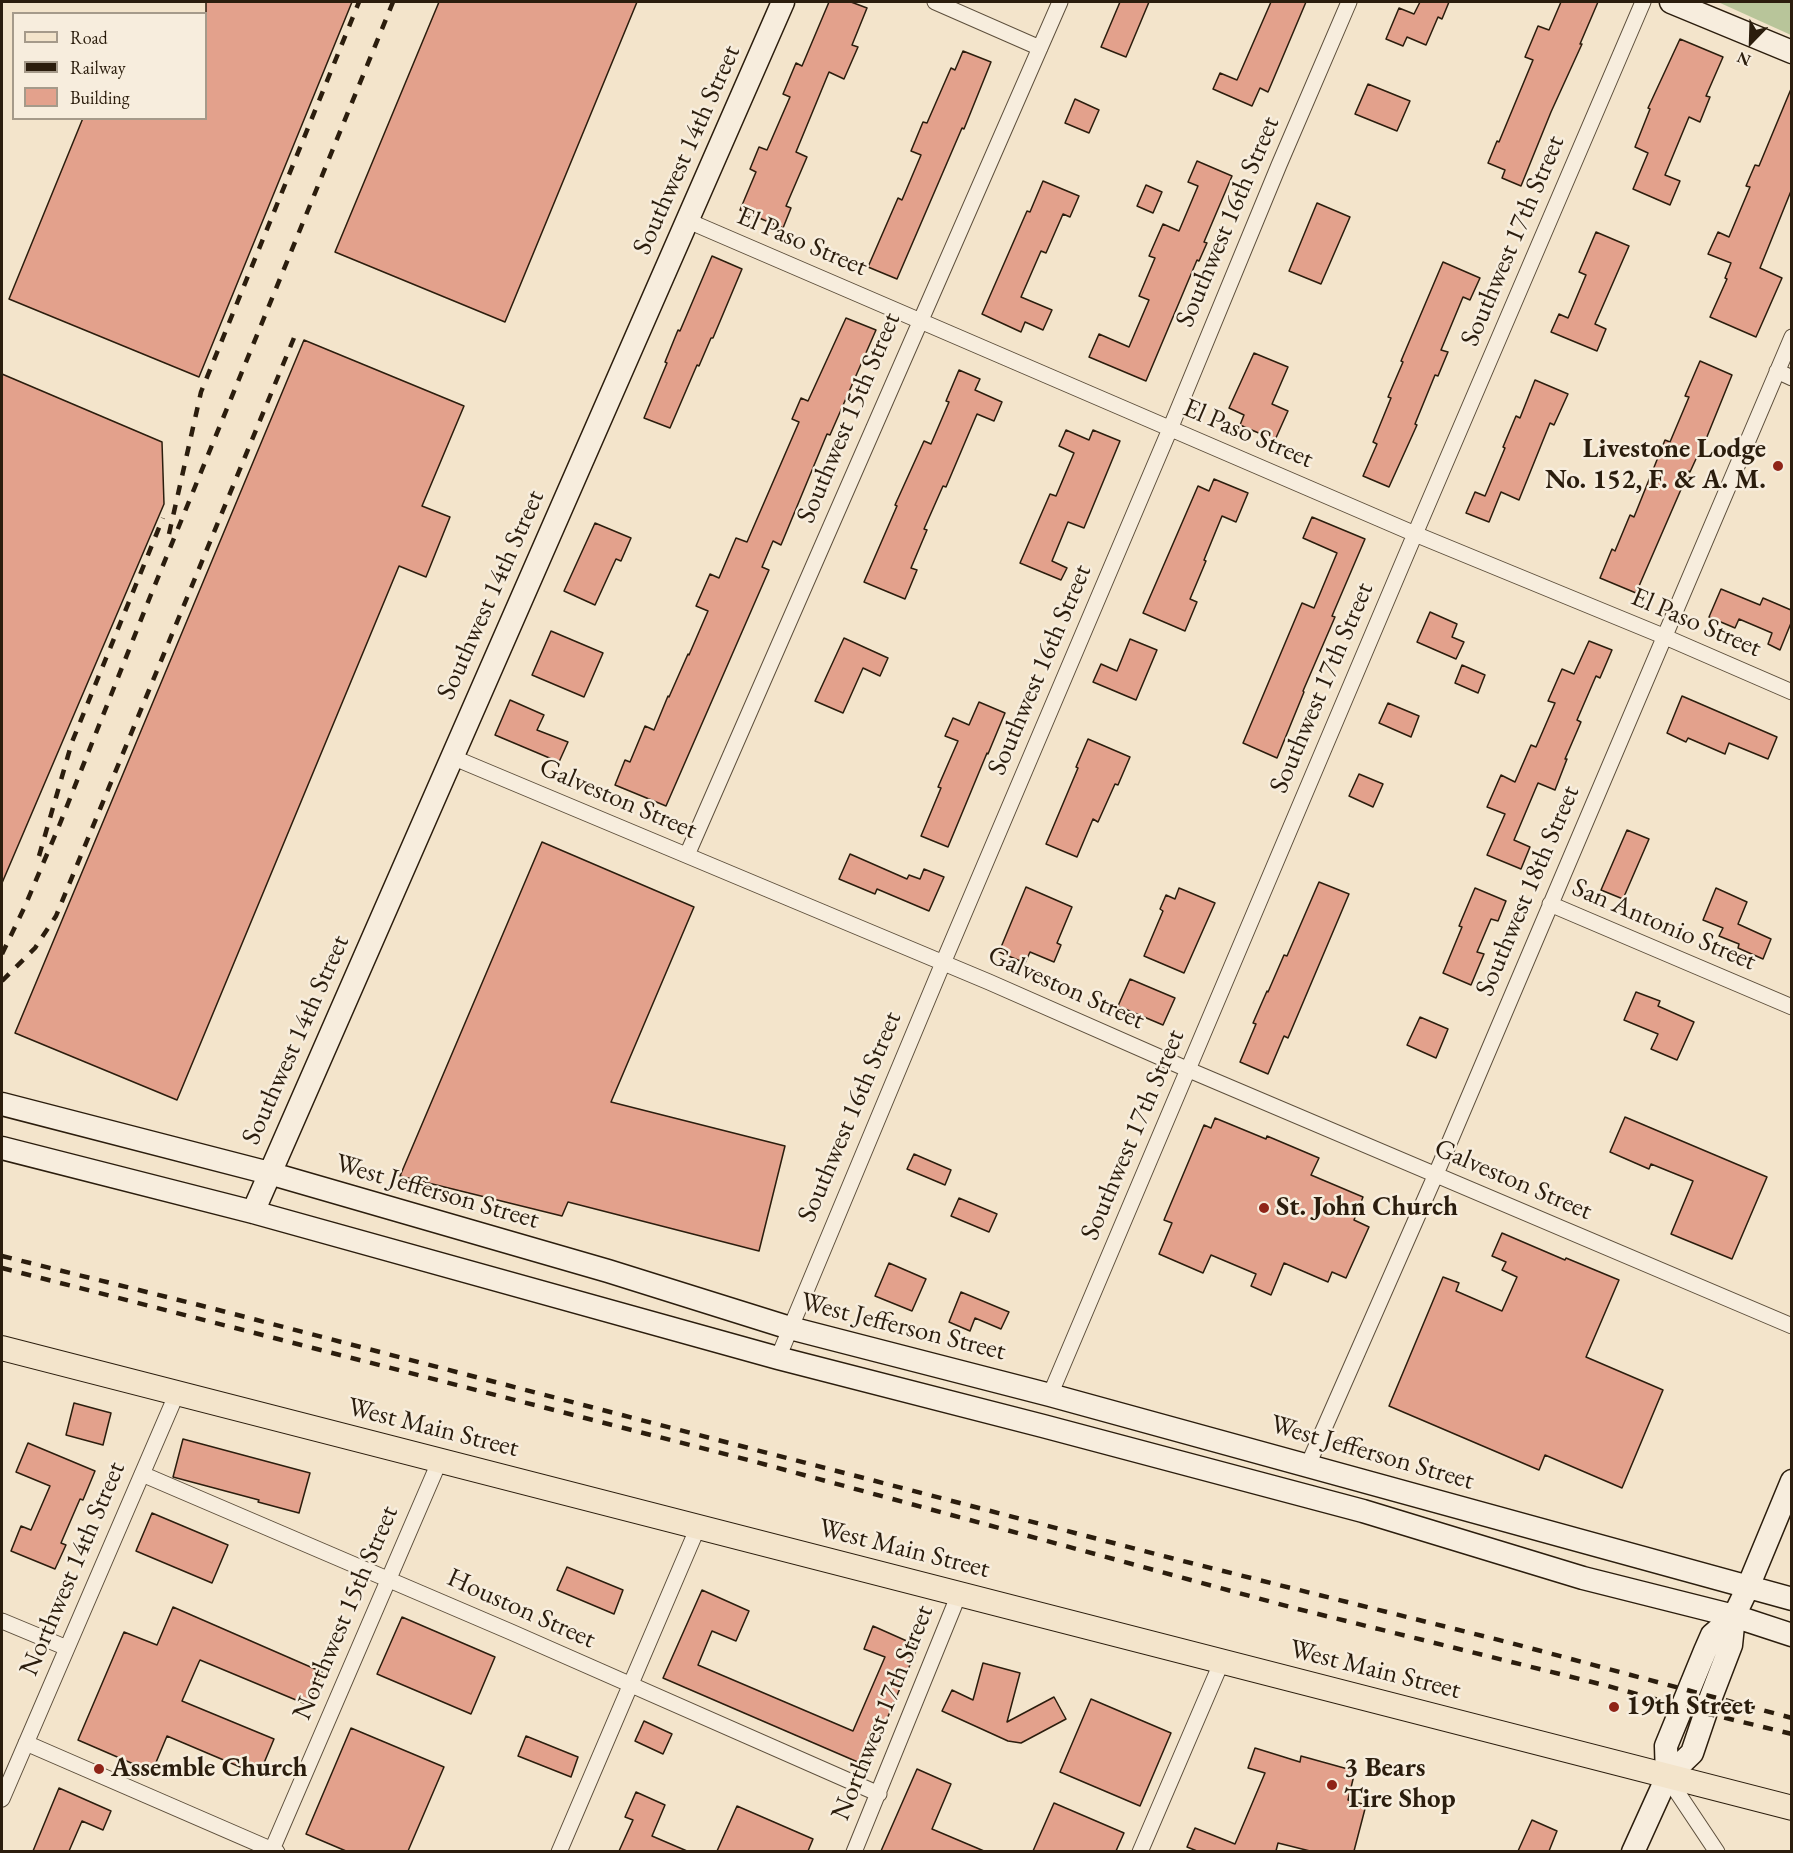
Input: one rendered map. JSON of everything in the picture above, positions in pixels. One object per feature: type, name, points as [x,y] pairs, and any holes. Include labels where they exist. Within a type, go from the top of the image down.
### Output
[{"type":"main road","name":"Southwest 14th Street","points":[[253,1212],[783,2]]},
{"type":"main road","points":[[1671,2],[1791,52]]},
{"type":"main road","name":"West Jefferson Street","points":[[2,1104],[269,1173],[608,1271],[790,1328],[1050,1395],[1791,1599]]},
{"type":"main road","points":[[2,1148],[253,1212],[778,1358],[1363,1511],[1583,1578],[1734,1616],[1791,1635]]},
{"type":"main road","name":"West Main Street","points":[[2,1348],[1791,1808]]},
{"type":"main road","points":[[1633,1851],[1667,1777],[1666,1746],[1705,1651],[1712,1635],[1734,1616],[1791,1481]]},
{"type":"street","points":[[935,2],[1040,48]]},
{"type":"street","name":"Southwest 15th Street","points":[[687,855],[1060,2]]},
{"type":"street","name":"Southwest 16th Street","points":[[778,1358],[1349,2]]},
{"type":"street","name":"Southwest 17th Street","points":[[1050,1395],[1643,2]]},
{"type":"street","name":"El Paso Street","points":[[686,220],[1415,534],[1663,636],[1791,692]]},
{"type":"street","name":"Southwest 18th Street","points":[[1308,1465],[1436,1174],[1791,337]]},
{"type":"street","points":[[1777,371],[1791,378]]},
{"type":"street","name":"Galveston Street","points":[[452,757],[943,963],[1791,1326]]},
{"type":"street","name":"San Antonio Street","points":[[1550,904],[1791,1007]]},
{"type":"street","name":"Northwest 14th Street","points":[[2,1799],[177,1393]]},
{"type":"street","name":"Northwest 15th Street","points":[[273,1851],[387,1578],[440,1460]]},
{"type":"street","name":"Houston Street","points":[[142,1474],[387,1578],[879,1794]]},
{"type":"street","points":[[559,1851],[698,1527]]},
{"type":"street","name":"Northwest 17th Street","points":[[854,1851],[959,1594]]},
{"type":"street","points":[[2,1621],[67,1648]]},
{"type":"street","points":[[1140,1851],[1222,1661]]},
{"type":"street","points":[[26,1743],[273,1851]]},
{"type":"street","points":[[1667,1777],[1718,1851]]},
{"type":"green space","points":[[1718,2],[1791,2],[1791,35]]},
{"type":"building","points":[[206,2],[352,2],[199,377],[9,299],[82,120],[207,120]]},
{"type":"building","points":[[439,2],[637,2],[505,322],[335,252]]},
{"type":"building","points":[[829,2],[851,2],[867,8],[852,45],[858,47],[844,79],[829,72],[796,152],[807,157],[786,206],[791,208],[783,228],[740,210],[756,172],[750,169],[759,147],[767,150],[790,97],[783,94],[796,63],[802,66]]},
{"type":"building","points":[[1120,2],[1149,2],[1126,57],[1101,47]]},
{"type":"building","points":[[1271,2],[1306,2],[1268,92],[1260,88],[1252,106],[1213,89],[1220,73],[1237,80]]},
{"type":"building","points":[[1420,2],[1449,2],[1442,19],[1438,17],[1426,45],[1407,37],[1403,46],[1386,39],[1399,8],[1414,14]]},
{"type":"building","points":[[1561,2],[1598,2],[1521,186],[1502,178],[1505,170],[1488,163],[1533,60],[1525,57],[1538,26],[1549,30]]},
{"type":"building","points":[[1680,39],[1723,57],[1706,96],[1710,97],[1700,122],[1689,117],[1665,175],[1680,181],[1670,205],[1633,189],[1648,153],[1635,147],[1650,109],[1648,108]]},
{"type":"building","points":[[963,51],[991,62],[964,129],[962,128],[897,279],[868,267],[898,198],[902,200],[921,155],[911,151],[923,122],[927,123],[951,68],[955,70]]},
{"type":"building","points":[[1368,84],[1410,101],[1397,131],[1355,114]]},
{"type":"building","points":[[1791,89],[1791,191],[1760,268],[1782,278],[1756,337],[1710,317],[1727,279],[1725,278],[1731,263],[1708,254],[1718,232],[1729,237],[1750,187],[1746,186],[1755,165],[1759,166]]},
{"type":"building","points":[[1075,99],[1099,110],[1089,133],[1065,123]]},
{"type":"building","points":[[1197,161],[1232,176],[1204,242],[1207,243],[1199,261],[1197,260],[1146,381],[1089,357],[1099,334],[1129,347],[1149,300],[1139,296],[1155,258],[1149,256],[1163,224],[1179,231],[1198,186],[1188,182]]},
{"type":"building","points":[[1043,181],[1079,196],[1070,217],[1063,214],[1046,253],[1041,251],[1021,297],[1052,310],[1043,330],[1025,322],[1021,332],[982,314],[1027,211],[1030,212]]},
{"type":"building","points":[[1146,185],[1162,192],[1153,213],[1137,206]]},
{"type":"building","points":[[1317,203],[1350,217],[1321,284],[1289,271]]},
{"type":"building","points":[[1596,232],[1629,246],[1595,324],[1606,329],[1597,351],[1551,332],[1559,314],[1568,318],[1586,275],[1579,272]]},
{"type":"building","points":[[712,256],[742,269],[713,338],[699,366],[697,365],[670,428],[644,418],[678,330],[680,331]]},
{"type":"building","points":[[1443,262],[1480,278],[1470,300],[1463,297],[1441,350],[1448,352],[1438,376],[1435,375],[1415,424],[1417,425],[1389,487],[1363,476],[1377,444],[1373,442],[1391,398],[1388,397],[1403,362],[1401,361]]},
{"type":"building","points":[[846,318],[876,330],[830,435],[827,434],[781,545],[773,541],[762,567],[769,570],[666,806],[615,785],[625,760],[630,762],[645,726],[654,730],[689,655],[708,611],[696,606],[710,574],[719,578],[736,538],[747,542],[799,422],[792,419],[801,398],[808,401]]},
{"type":"building","points":[[304,340],[464,406],[422,506],[450,517],[426,577],[399,566],[177,1100],[15,1033]]},
{"type":"building","points":[[1254,353],[1288,367],[1272,404],[1288,411],[1275,440],[1240,425],[1244,415],[1229,408]]},
{"type":"building","points":[[1700,361],[1732,375],[1702,449],[1689,471],[1636,593],[1600,578],[1612,549],[1615,551],[1630,515],[1634,517],[1665,440],[1670,442],[1689,397],[1685,396]]},
{"type":"building","points":[[959,370],[980,379],[975,390],[1002,402],[994,421],[977,414],[946,487],[943,486],[924,529],[927,530],[911,568],[917,570],[905,599],[864,582],[924,441],[931,444],[949,402],[946,401]]},
{"type":"building","points":[[2,374],[162,442],[164,504],[2,883]]},
{"type":"building","points":[[1535,380],[1568,394],[1554,425],[1550,423],[1519,500],[1501,492],[1489,522],[1466,513],[1475,492],[1485,496],[1516,416],[1520,418]]},
{"type":"building","points":[[1066,430],[1089,440],[1093,430],[1120,441],[1084,528],[1068,522],[1052,561],[1067,568],[1061,580],[1020,563],[1050,494],[1056,496],[1074,453],[1059,446]]},
{"type":"building","points":[[1214,479],[1248,493],[1236,522],[1222,516],[1190,599],[1197,602],[1185,631],[1143,613],[1198,486],[1209,491]]},
{"type":"building","points":[[1312,517],[1365,539],[1332,616],[1335,617],[1277,758],[1243,743],[1302,603],[1314,608],[1337,553],[1303,538]]},
{"type":"building","points":[[595,523],[631,538],[621,561],[616,559],[595,605],[564,591]]},
{"type":"building","points":[[1721,589],[1760,605],[1763,598],[1791,610],[1791,623],[1780,650],[1768,644],[1772,633],[1739,619],[1735,628],[1709,617]]},
{"type":"building","points":[[1430,612],[1457,624],[1452,637],[1464,642],[1456,659],[1417,642]]},
{"type":"building","points":[[551,631],[603,653],[584,697],[532,675]]},
{"type":"building","points":[[844,638],[888,658],[880,676],[863,668],[843,713],[815,701]]},
{"type":"building","points":[[1130,639],[1157,650],[1136,700],[1093,682],[1101,664],[1117,671]]},
{"type":"building","points":[[1589,641],[1612,650],[1600,678],[1596,676],[1577,720],[1581,722],[1555,790],[1538,783],[1514,840],[1530,847],[1521,869],[1487,855],[1505,814],[1487,807],[1501,775],[1515,782],[1531,745],[1536,747],[1555,703],[1548,701],[1562,669],[1574,674]]},
{"type":"building","points":[[1462,665],[1485,675],[1478,693],[1455,683]]},
{"type":"building","points":[[1682,696],[1777,737],[1768,759],[1729,743],[1725,754],[1688,738],[1686,742],[1667,733]]},
{"type":"building","points":[[510,700],[544,715],[537,730],[568,742],[559,762],[495,735]]},
{"type":"building","points":[[979,702],[1005,713],[948,847],[921,836],[941,788],[938,787],[958,741],[945,736],[953,718],[969,725]]},
{"type":"building","points":[[1388,703],[1419,716],[1411,737],[1379,723]]},
{"type":"building","points":[[1088,739],[1130,757],[1098,822],[1093,819],[1077,857],[1046,844]]},
{"type":"building","points":[[1359,774],[1383,784],[1373,807],[1349,796]]},
{"type":"building","points":[[1627,830],[1649,839],[1623,899],[1601,890]]},
{"type":"building","points":[[542,842],[694,907],[611,1102],[785,1146],[759,1251],[568,1202],[562,1216],[400,1176]]},
{"type":"building","points":[[850,854],[907,879],[909,875],[920,879],[924,869],[944,877],[929,911],[877,889],[875,894],[839,879]]},
{"type":"building","points":[[1319,882],[1349,894],[1288,1038],[1284,1036],[1268,1074],[1240,1062],[1267,991],[1284,955],[1287,956]]},
{"type":"building","points":[[1026,887],[1072,907],[1057,943],[1061,945],[1054,962],[1030,952],[1025,963],[999,952]]},
{"type":"building","points":[[1179,888],[1215,903],[1184,973],[1144,956],[1163,911],[1160,909],[1166,895],[1175,899]]},
{"type":"building","points":[[1475,888],[1506,901],[1498,921],[1491,919],[1477,952],[1484,954],[1471,985],[1443,973]]},
{"type":"building","points":[[1716,888],[1747,902],[1738,924],[1771,939],[1763,959],[1738,948],[1739,944],[1719,936],[1723,928],[1703,920]]},
{"type":"building","points":[[1130,979],[1175,998],[1163,1025],[1118,1006]]},
{"type":"building","points":[[1636,992],[1660,1001],[1658,1006],[1694,1022],[1677,1060],[1651,1049],[1658,1034],[1624,1020]]},
{"type":"building","points":[[1420,1017],[1448,1029],[1436,1058],[1407,1045]]},
{"type":"building","points":[[1625,1117],[1767,1177],[1732,1259],[1671,1234],[1693,1181],[1651,1164],[1649,1169],[1610,1152]]},
{"type":"building","name":"St. John Church","points":[[1215,1118],[1266,1139],[1267,1136],[1319,1158],[1311,1175],[1363,1197],[1354,1220],[1369,1227],[1346,1278],[1332,1272],[1328,1282],[1284,1263],[1271,1295],[1251,1286],[1256,1274],[1211,1255],[1203,1273],[1159,1254],[1172,1223],[1164,1220],[1204,1125],[1211,1128]]},
{"type":"building","points":[[914,1154],[951,1170],[945,1185],[907,1169]]},
{"type":"building","points":[[959,1198],[997,1214],[989,1232],[951,1216]]},
{"type":"building","points":[[1502,1233],[1619,1280],[1586,1357],[1663,1390],[1622,1488],[1545,1455],[1539,1470],[1389,1406],[1443,1277],[1459,1283],[1456,1291],[1502,1311],[1517,1277],[1502,1270],[1506,1262],[1492,1256]]},
{"type":"building","points":[[889,1263],[926,1279],[912,1311],[875,1296]]},
{"type":"building","points":[[961,1292],[1009,1312],[1001,1329],[975,1318],[970,1331],[949,1322]]},
{"type":"building","points":[[74,1403],[111,1413],[103,1445],[66,1435]]},
{"type":"building","points":[[183,1439],[310,1473],[299,1513],[173,1477]]},
{"type":"building","points":[[28,1443],[95,1471],[61,1543],[66,1545],[55,1569],[11,1551],[21,1526],[31,1530],[50,1486],[16,1472]]},
{"type":"building","points":[[152,1513],[228,1545],[212,1583],[136,1551]]},
{"type":"building","points":[[567,1567],[623,1590],[614,1614],[557,1590]]},
{"type":"building","points":[[702,1590],[749,1611],[736,1641],[712,1631],[698,1665],[853,1731],[885,1657],[864,1649],[873,1626],[918,1646],[867,1766],[663,1678]]},
{"type":"building","points":[[173,1607],[322,1672],[308,1705],[200,1660],[182,1701],[274,1739],[259,1775],[167,1736],[152,1772],[78,1740],[124,1632],[157,1645]]},
{"type":"building","points":[[402,1617],[495,1657],[471,1714],[377,1674]]},
{"type":"building","points":[[983,1663],[1020,1673],[1007,1722],[1054,1697],[1066,1719],[1021,1743],[1008,1741],[942,1711],[952,1690],[973,1700]]},
{"type":"building","points":[[1091,1699],[1171,1733],[1140,1806],[1060,1772]]},
{"type":"building","points":[[644,1721],[672,1734],[663,1754],[635,1741]]},
{"type":"building","points":[[351,1728],[444,1767],[408,1851],[346,1851],[306,1834]]},
{"type":"building","points":[[526,1736],[578,1757],[571,1777],[518,1756]]},
{"type":"building","points":[[1255,1748],[1300,1762],[1301,1756],[1355,1771],[1348,1800],[1366,1805],[1354,1851],[1310,1851],[1278,1843],[1276,1851],[1197,1851],[1187,1847],[1195,1828],[1235,1844],[1265,1773],[1248,1768]]},
{"type":"building","points":[[917,1769],[951,1784],[932,1829],[984,1851],[881,1851]]},
{"type":"building","points":[[59,1788],[111,1811],[103,1830],[82,1821],[69,1851],[33,1851]]},
{"type":"building","points":[[636,1792],[665,1805],[652,1836],[687,1851],[619,1851],[633,1820],[625,1817]]},
{"type":"building","points":[[1054,1803],[1124,1833],[1116,1851],[1033,1851]]},
{"type":"building","points":[[737,1806],[813,1839],[808,1851],[717,1851]]},
{"type":"building","points":[[1532,1820],[1557,1831],[1549,1851],[1518,1851]]},
{"type":"railway","points":[[169,534],[201,392],[359,2]]},
{"type":"railway","points":[[2,954],[59,826],[393,2]]},
{"type":"railway","points":[[2,981],[35,948],[56,916],[296,333]]},
{"type":"railway","points":[[39,856],[72,742],[163,518]]},
{"type":"railway","points":[[2,1256],[207,1307],[1171,1558],[1511,1643],[1792,1718]]},
{"type":"railway","points":[[2,1268],[756,1462],[1294,1608],[1792,1734]]},
{"type":"place","name":"Livestone Lodge No. 152, F. & A. M.","points":[[1778,466]]},
{"type":"place","name":"St. John Church","points":[[1264,1208]]},
{"type":"place","name":"19th Street","points":[[1614,1707]]},
{"type":"place","name":"Assemble Church","points":[[99,1769]]},
{"type":"place","name":"3 Bears Tire Shop","points":[[1332,1785]]}]
